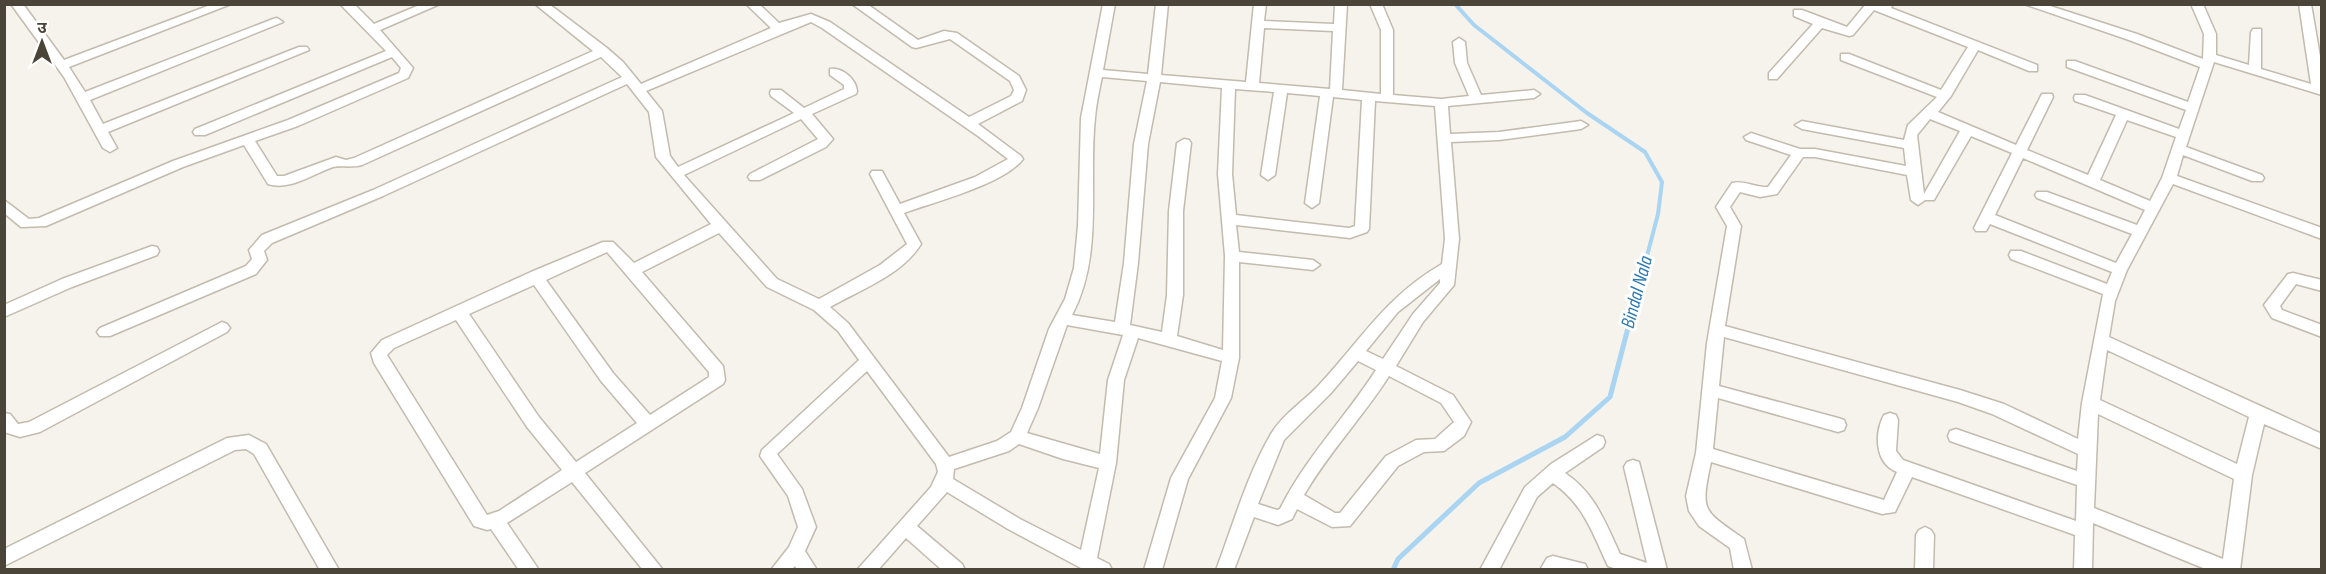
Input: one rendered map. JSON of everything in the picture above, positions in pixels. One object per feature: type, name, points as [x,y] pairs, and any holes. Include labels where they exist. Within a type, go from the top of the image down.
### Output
[{"type":"street","points":[[17,4],[62,65],[110,148]]},
{"type":"street","points":[[62,65],[225,4]]},
{"type":"street","points":[[4,205],[26,224],[41,223],[178,164],[248,141],[400,78],[407,72],[407,68],[374,28],[346,4]]},
{"type":"street","points":[[374,28],[434,4]]},
{"type":"street","points":[[541,4],[603,51],[635,84],[655,111],[663,157],[720,226],[772,283],[819,306],[843,327],[945,474],[1014,524],[1103,570]]},
{"type":"street","points":[[752,4],[773,25],[782,28]]},
{"type":"street","points":[[858,4],[916,44],[944,35],[953,36],[1015,79],[1020,90],[1017,98],[969,123]]},
{"type":"street","points":[[866,570],[907,528],[945,474],[1017,436],[1030,408],[1057,329],[1073,299],[1082,257],[1088,118],[1109,4]]},
{"type":"street","points":[[1087,562],[1108,463],[1116,380],[1127,330],[1141,144],[1152,98],[1162,4]]},
{"type":"street","points":[[1252,85],[1260,4]]},
{"type":"street","points":[[1312,203],[1331,92],[1341,4]]},
{"type":"street","points":[[1376,4],[1387,30],[1387,100]]},
{"type":"street","points":[[2030,4],[2208,61],[2254,71],[2320,91],[2305,4]]},
{"type":"street","points":[[1798,13],[1849,32],[1878,6],[2033,68]]},
{"type":"street","points":[[2086,568],[2084,512],[2086,450],[2090,403],[2103,341],[2104,319],[2111,291],[2120,270],[2169,178],[2208,61],[2210,34],[2194,6]]},
{"type":"street","points":[[105,332],[251,270],[260,260],[256,250],[267,239],[635,84],[811,18],[820,21],[969,123],[1013,154],[1016,159],[991,175],[897,210]]},
{"type":"street","points":[[82,98],[277,22]]},
{"type":"street","points":[[1773,76],[1820,23]]},
{"type":"street","points":[[1259,24],[1340,28]]},
{"type":"street","points":[[2254,71],[2257,32]]},
{"type":"street","points":[[1459,42],[1461,63],[1477,101]]},
{"type":"street","points":[[1968,129],[1923,198],[1913,172],[1910,145],[1913,128],[1930,114],[1945,96],[1975,45]]},
{"type":"street","points":[[100,130],[303,50]]},
{"type":"street","points":[[248,141],[273,181],[279,183],[336,161],[351,165],[603,51]]},
{"type":"street","points":[[200,132],[394,52]]},
{"type":"street","points":[[1845,57],[1945,96]]},
{"type":"street","points":[[2071,64],[2194,108]]},
{"type":"street","points":[[676,173],[851,91],[850,84],[834,72]]},
{"type":"street","points":[[1097,73],[1441,103],[1534,94]]},
{"type":"street","points":[[1153,570],[1180,478],[1223,398],[1231,358],[1232,256],[1225,174],[1229,84]]},
{"type":"street","points":[[1269,175],[1281,88]]},
{"type":"street","points":[[755,177],[825,141],[804,114],[776,93]]},
{"type":"street","points":[[1229,219],[1350,233],[1362,229],[1369,97]]},
{"type":"street","points":[[2047,97],[1984,223],[2120,270]]},
{"type":"street","points":[[2080,98],[2123,114],[2257,178]]},
{"type":"street","points":[[1249,508],[1282,517],[1322,453],[1367,397],[1427,305],[1447,285],[1452,239],[1441,103]]},
{"type":"street","points":[[1930,114],[2152,207]]},
{"type":"street","points":[[2092,182],[2123,114]]},
{"type":"street","points":[[1445,138],[1499,136],[1581,125]]},
{"type":"street","points":[[1802,125],[1910,145]]},
{"type":"street","points":[[1751,137],[1799,153],[1815,153],[1913,172]]},
{"type":"street","points":[[1169,339],[1175,295],[1178,240],[1176,211],[1184,143]]},
{"type":"street","points":[[1743,570],[1738,544],[1705,521],[1695,502],[1704,453],[1715,343],[1719,330],[1734,226],[1733,221],[1722,207],[1737,186],[1760,192],[1772,191],[1799,153]]},
{"type":"street","points":[[819,306],[896,262],[911,249],[913,239],[877,174]]},
{"type":"street","points":[[2169,178],[2322,234]]},
{"type":"street","points":[[2042,195],[2140,232]]},
{"type":"street","points":[[631,271],[720,226]]},
{"type":"street","points":[[608,246],[631,271],[709,362],[718,376],[713,384],[495,521],[480,520],[380,359],[379,353],[388,344],[536,276],[608,246]]},
{"type":"street","points":[[4,312],[67,283],[152,251]]},
{"type":"street","points":[[2016,255],[2111,291]]},
{"type":"street","points":[[1232,256],[1313,265]]},
{"type":"street","points":[[1225,570],[1263,468],[1278,436],[1357,353],[1393,308],[1423,282],[1450,266]]},
{"type":"street","points":[[536,276],[607,377],[648,424]]},
{"type":"street","points":[[2322,286],[2293,278],[2272,305],[2277,314],[2322,331]]},
{"type":"street","points":[[459,312],[508,388],[652,569]]},
{"type":"street","points":[[1064,319],[1169,339],[1231,358]]},
{"type":"street","points":[[4,419],[10,429],[16,432],[34,427],[222,328]]},
{"type":"street","points":[[1719,330],[1960,396],[1998,409],[2086,450]]},
{"type":"street","points":[[2103,341],[2322,442]]},
{"type":"street","points":[[1294,498],[1332,520],[1344,520],[1392,462],[1422,446],[1433,447],[1445,442],[1461,427],[1463,422],[1447,399],[1357,353]]},
{"type":"street","points":[[780,570],[795,552],[807,527],[806,519],[785,475],[770,461],[768,456],[770,450],[868,361]]},
{"type":"street","points":[[1710,390],[1838,425]]},
{"type":"street","points":[[2090,403],[2243,475]]},
{"type":"street","points":[[2084,512],[2230,570],[2243,475],[2258,414]]},
{"type":"street","points":[[1890,420],[1888,456],[1890,461],[1907,470],[2084,531]]},
{"type":"street","points":[[1017,436],[1063,452],[1108,463]]},
{"type":"street","points":[[1956,436],[2086,480]]},
{"type":"street","points":[[4,558],[233,443],[243,441],[260,449],[330,570]]},
{"type":"street","points":[[1489,570],[1531,492],[1552,473],[1597,442]]},
{"type":"street","points":[[1704,453],[1882,507],[1889,507],[1907,470]]},
{"type":"street","points":[[1633,467],[1658,570]]},
{"type":"street","points":[[1552,473],[1575,489],[1590,508],[1609,554],[1614,560],[1644,570]]},
{"type":"street","points":[[495,521],[530,570]]},
{"type":"street","points":[[907,528],[956,570]]},
{"type":"street","points":[[1924,535],[1924,570]]},
{"type":"street","points":[[795,552],[808,570]]},
{"type":"street","points":[[1549,570],[1553,564],[1579,570]]},
{"type":"waterway","name":"Bindal Nala","points":[[1455,4],[1474,25],[1587,113],[1645,152],[1662,182],[1658,214],[1647,256]]},
{"type":"waterway","name":"Bindal Nala","points":[[1393,570],[1398,559],[1479,483],[1565,437],[1610,397],[1647,255]]}]
